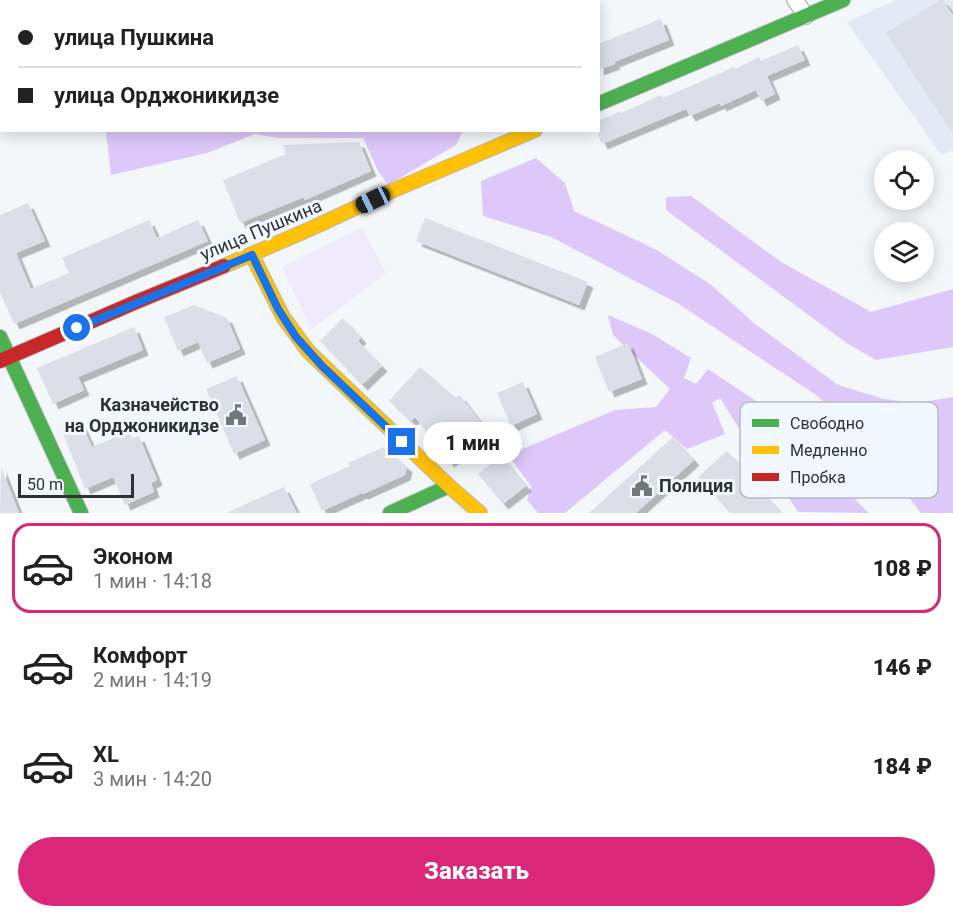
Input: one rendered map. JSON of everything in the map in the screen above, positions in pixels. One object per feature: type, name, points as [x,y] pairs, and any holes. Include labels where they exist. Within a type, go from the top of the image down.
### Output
[{"type":"street","points":[[795,0],[806,16]]},
{"type":"street","points":[[600,103],[843,0]]},
{"type":"street","name":"улица Пушкина","points":[[5,359],[310,230],[394,190],[530,132]]},
{"type":"street","points":[[252,255],[278,309],[296,337],[322,366],[480,513]]},
{"type":"street","points":[[0,337],[5,359],[81,513]]},
{"type":"street","points":[[390,513],[449,486]]},
{"type":"shaded area","points":[[896,0],[953,0],[953,150],[941,155],[847,22]]},
{"type":"shaded area","points":[[106,132],[462,132],[456,145],[388,185],[378,171],[363,138],[278,138],[255,134],[207,153],[111,175]]},
{"type":"shaded area","points":[[536,158],[565,183],[574,211],[655,249],[710,284],[754,323],[838,385],[884,399],[908,402],[824,402],[679,304],[551,237],[483,216],[481,181]]},
{"type":"shaded area","points":[[691,196],[781,262],[871,312],[953,289],[953,347],[876,360],[848,344],[666,210],[666,197]]},
{"type":"shaded area","points":[[362,227],[386,273],[311,330],[282,267]]},
{"type":"shaded area","points":[[608,315],[652,334],[691,358],[684,378],[696,384],[708,369],[758,402],[740,402],[740,430],[720,398],[712,403],[725,434],[687,449],[665,430],[565,513],[538,513],[527,500],[531,486],[508,455],[615,410],[656,407],[670,389],[613,335]]},
{"type":"shaded area","points":[[953,397],[953,513],[921,513],[909,498],[938,498],[938,402],[922,402]]},
{"type":"shaded area","points":[[789,498],[853,498],[869,513],[798,512]]},
{"type":"building","points":[[943,0],[953,15],[953,134],[886,33]]},
{"type":"building","points":[[661,19],[669,40],[600,69],[600,43]]},
{"type":"building","points":[[798,45],[805,60],[767,76],[775,94],[761,101],[756,90],[721,106],[720,103],[690,116],[686,109],[602,144],[598,135],[600,120],[661,95],[663,98],[759,57],[761,61]]},
{"type":"building","points":[[359,142],[371,171],[305,200],[304,197],[240,223],[223,180],[286,154],[283,145]]},
{"type":"building","points":[[28,203],[45,241],[16,253],[31,289],[69,273],[62,258],[149,220],[157,238],[198,220],[208,241],[14,324],[0,292],[0,215]]},
{"type":"building","points":[[425,218],[588,282],[579,305],[416,241]]},
{"type":"building","points":[[194,305],[227,318],[240,349],[207,363],[198,342],[178,351],[164,317]]},
{"type":"building","points":[[343,318],[361,338],[358,341],[382,366],[362,385],[320,341]]},
{"type":"building","points":[[134,327],[143,350],[78,377],[84,390],[53,404],[37,368]]},
{"type":"building","points":[[628,343],[642,379],[609,392],[595,357]]},
{"type":"building","points":[[420,367],[456,398],[460,395],[489,433],[449,462],[415,417],[411,421],[389,401]]},
{"type":"building","name":"Казначейство на Орджоникидзе","points":[[237,376],[265,440],[234,454],[206,389]]},
{"type":"building","points":[[523,382],[537,414],[511,426],[497,393]]},
{"type":"building","points":[[81,423],[92,447],[129,432],[132,439],[139,436],[157,480],[151,483],[154,492],[125,505],[113,477],[85,489],[62,431]]},
{"type":"building","name":"Полиция","points":[[673,437],[694,460],[636,513],[589,513]]},
{"type":"building","points":[[384,447],[407,467],[405,475],[322,511],[310,484]]},
{"type":"building","points":[[727,451],[740,466],[740,498],[768,498],[781,513],[730,513],[698,477]]},
{"type":"building","points":[[501,456],[526,486],[503,504],[478,474]]},
{"type":"building","points":[[1,467],[19,513],[0,513]]},
{"type":"building","points":[[284,487],[297,513],[226,513]]},
{"type":"traffic: fast","points":[[600,103],[843,0]]},
{"type":"traffic: fast","points":[[0,337],[81,513]]},
{"type":"traffic: fast","points":[[390,513],[449,486]]},
{"type":"traffic: slow","points":[[224,266],[530,132]]},
{"type":"traffic: slow","points":[[252,255],[283,317],[308,351],[480,513]]},
{"type":"traffic: jam","points":[[0,361],[224,266]]},
{"type":"place","name":"Казначейство на Орджоникидзе","points":[[236,415]]},
{"type":"place","name":"Полиция","points":[[642,486]]},
{"type":"route","points":[[77,328],[252,255],[278,309],[296,337],[322,366],[402,442]]}]
